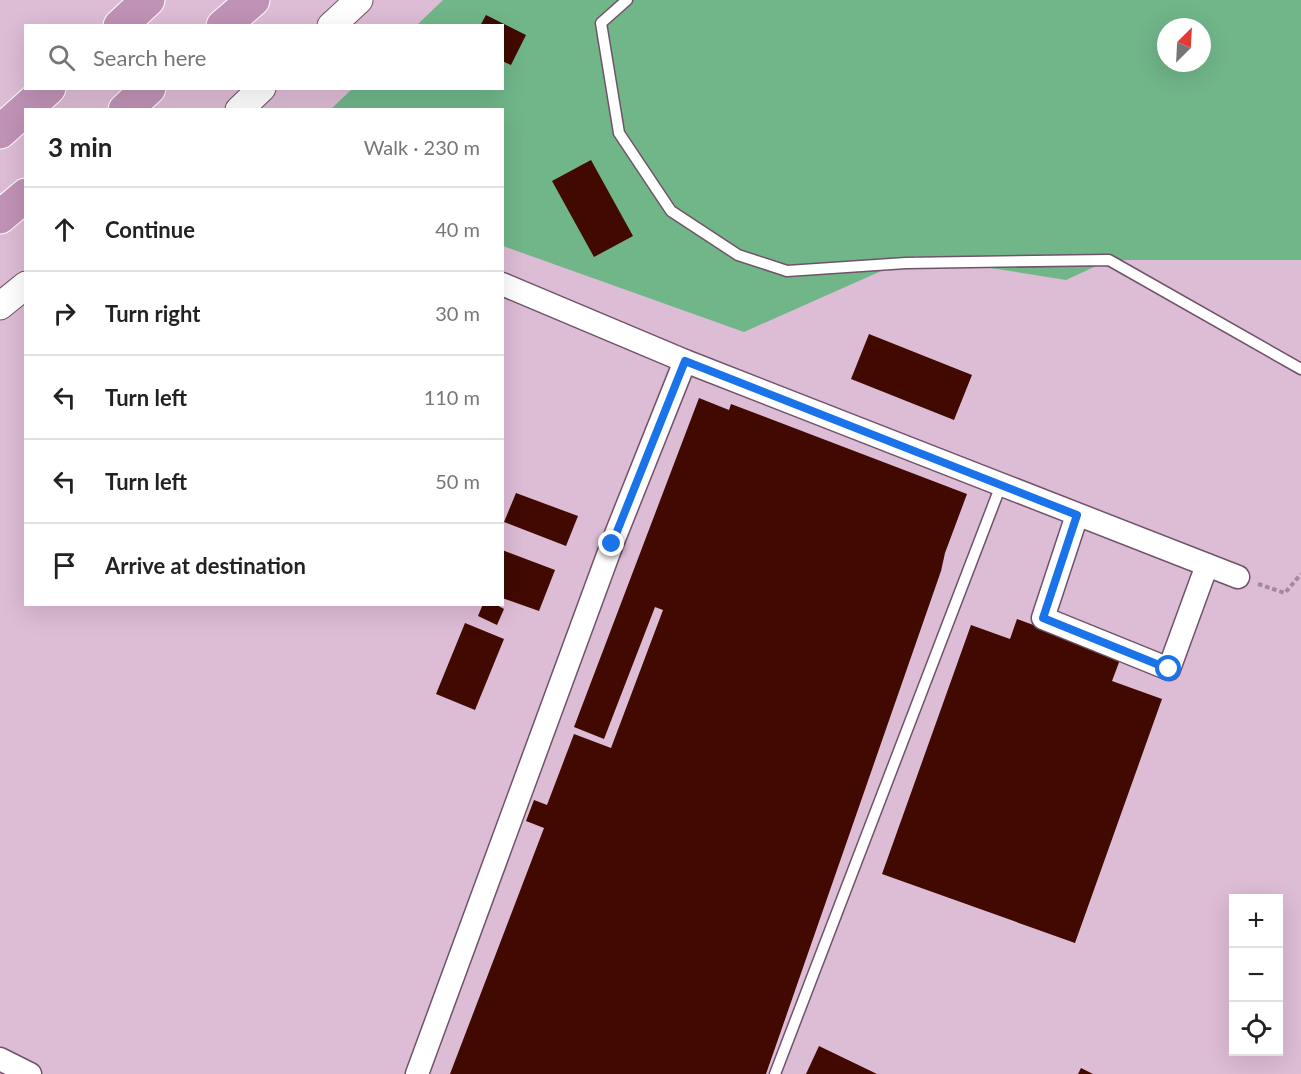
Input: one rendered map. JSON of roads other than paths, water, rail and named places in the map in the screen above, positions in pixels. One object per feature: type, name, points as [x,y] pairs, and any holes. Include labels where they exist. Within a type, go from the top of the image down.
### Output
[{"type":"highway","points":[[122,24],[148,0]]},
{"type":"highway","points":[[225,24],[253,0]]},
{"type":"highway","points":[[27,108],[47,90]]},
{"type":"highway","points":[[127,108],[147,90]]},
{"type":"highway","points":[[0,132],[24,110]]},
{"type":"highway","points":[[0,218],[24,197]]},
{"type":"street","points":[[333,24],[360,0]]},
{"type":"street","points":[[241,108],[260,90]]},
{"type":"street","points":[[504,285],[685,361],[1238,577]]},
{"type":"street","points":[[0,306],[24,287]]},
{"type":"street","points":[[417,1074],[612,544],[685,361]]},
{"type":"street","points":[[1077,515],[1043,618],[1169,669],[1207,565]]},
{"type":"street","points":[[0,1059],[30,1074]]},
{"type":"lane","points":[[627,0],[601,23],[620,133],[671,212],[738,255],[787,271],[906,262],[1109,260],[1301,369]]},
{"type":"lane","points":[[775,1074],[1001,485]]}]
